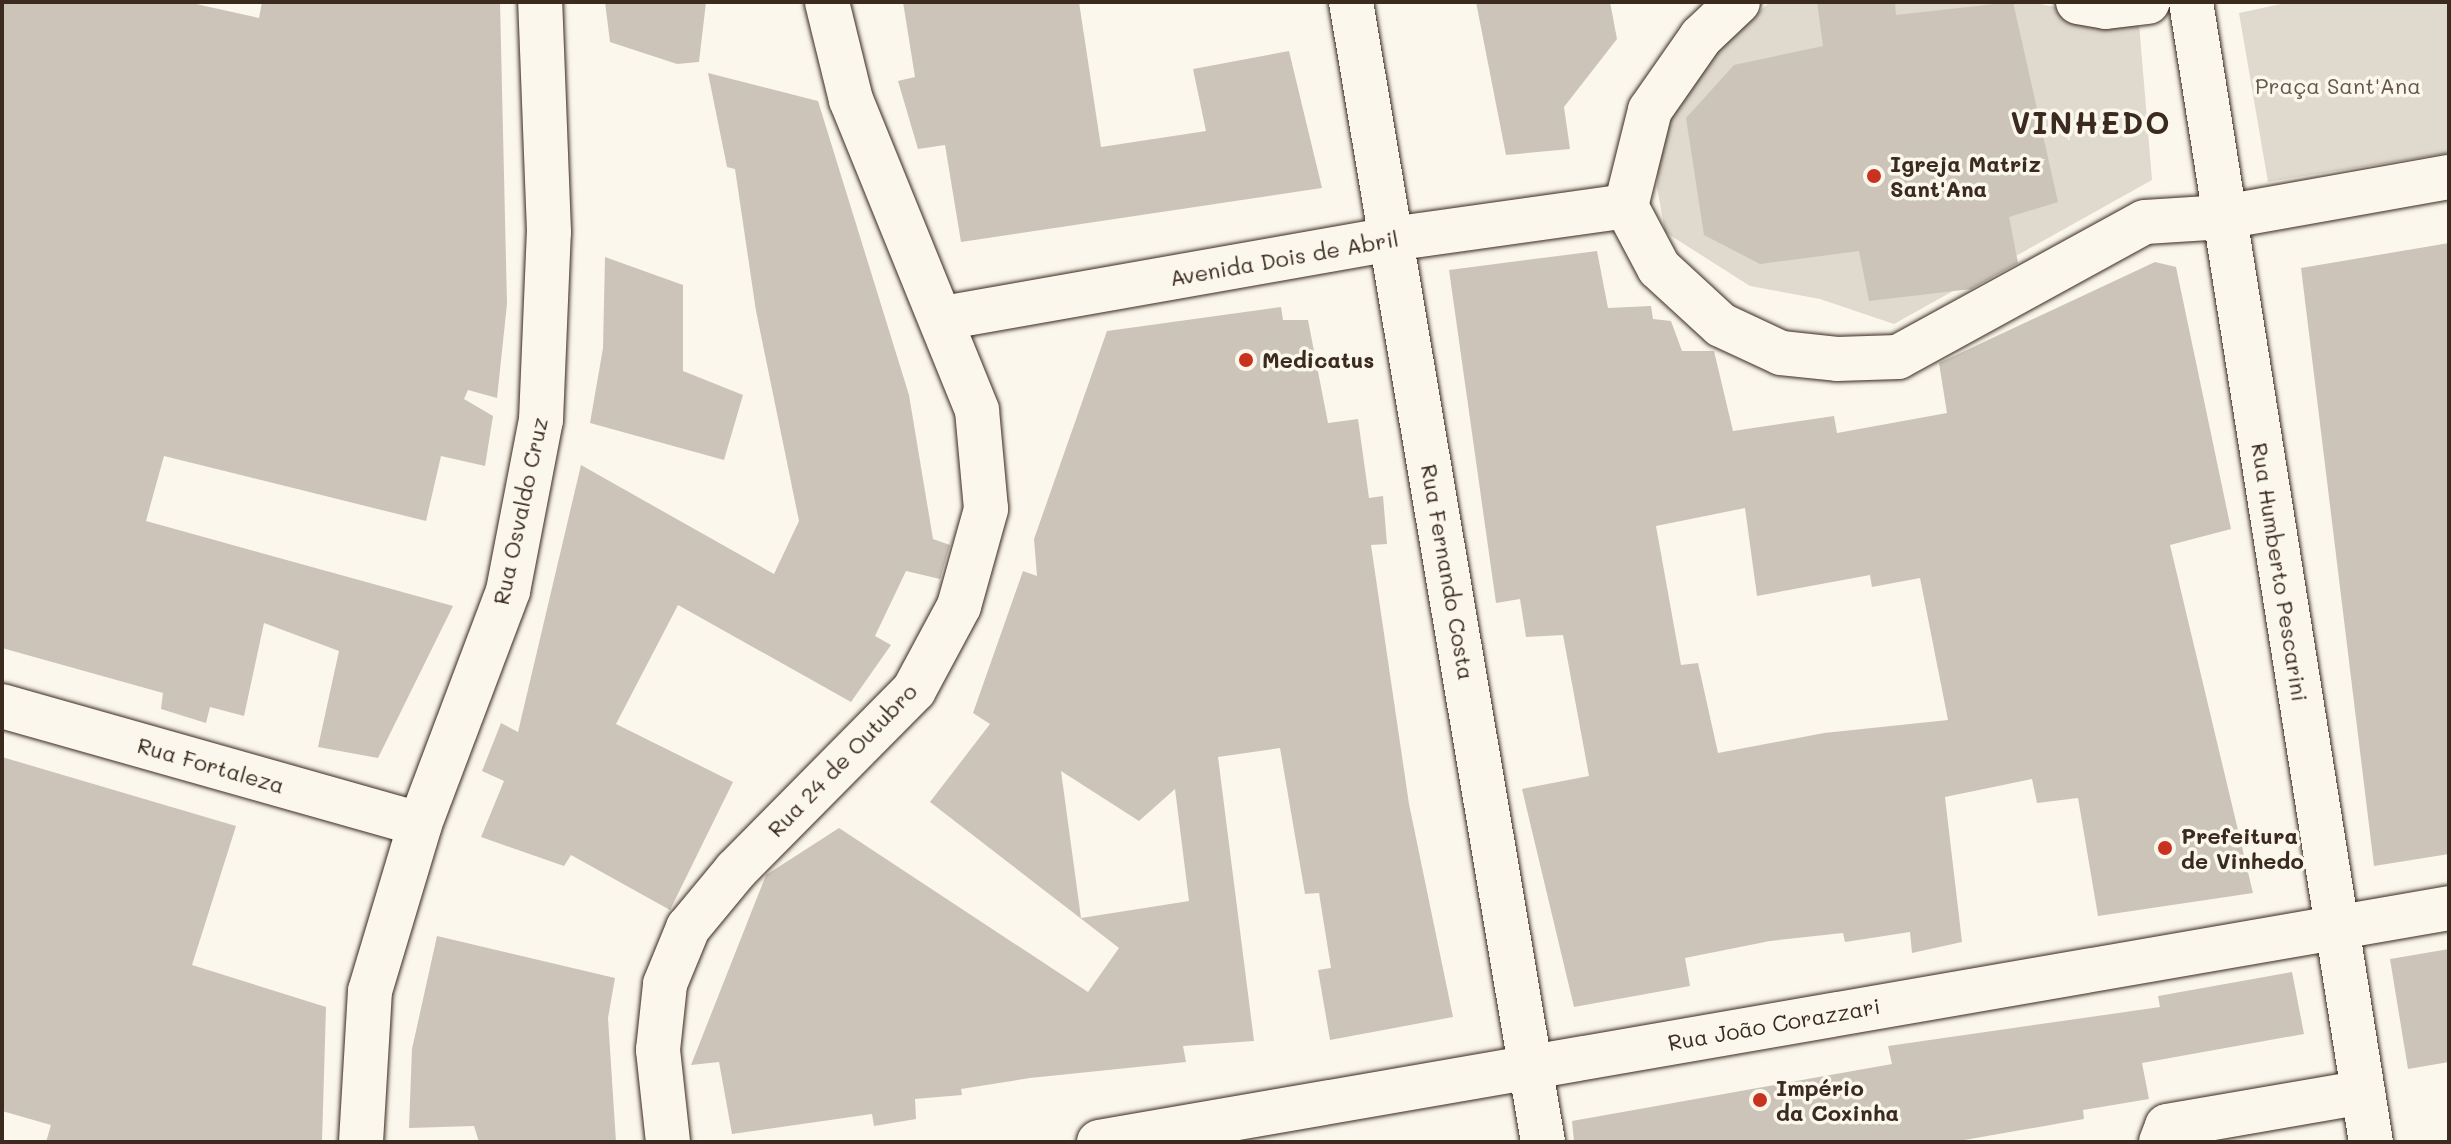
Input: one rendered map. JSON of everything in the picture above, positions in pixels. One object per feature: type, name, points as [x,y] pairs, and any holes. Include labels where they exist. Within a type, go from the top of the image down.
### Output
[{"type":"street","name":"Rua Osvaldo Cruz","points":[[361,1142],[370,991],[420,824],[508,591],[541,420],[549,232],[540,2]]},
{"type":"street","name":"Rua 24 de Outubro","points":[[668,1142],[658,1050],[665,984],[688,928],[736,870],[914,690],[959,606],[986,509],[977,410],[943,318],[851,100],[827,2]]},
{"type":"street","name":"Rua Fernando Costa","points":[[1351,2],[1543,1142]]},
{"type":"street","points":[[1738,2],[1701,37],[1650,110],[1626,206],[1659,268],[1721,325],[1781,353],[1837,359],[1898,357],[2145,222],[2224,217],[2449,177]]},
{"type":"street","points":[[2078,2],[2106,7],[2148,2]]},
{"type":"street","name":"Rua Humberto Pescarini","points":[[2191,2],[2371,1142]]},
{"type":"street","name":"Avenida Dois de Abril","points":[[943,318],[1392,239],[1626,206]]},
{"type":"street","name":"Rua Fortaleza","points":[[2,706],[420,824]]},
{"type":"street","name":"Rua João Corazzari","points":[[1099,1142],[2449,908]]},
{"type":"street","points":[[2161,1142],[2167,1126],[2363,1092]]},
{"type":"green space","name":"Igreja Matriz Sant'Ana","points":[[1770,2],[2029,2],[2139,23],[2152,180],[1894,324],[1820,299],[1750,286],[1665,232],[1657,187],[1660,118],[1699,64]]},
{"type":"green space","name":"Praça Sant'Ana","points":[[2290,2],[2449,2],[2449,153],[2268,182],[2239,13]]},
{"type":"building","points":[[2,2],[187,2],[259,18],[262,2],[500,2],[507,304],[497,398],[468,390],[464,399],[493,416],[485,466],[441,456],[426,521],[164,456],[146,521],[453,606],[378,758],[318,747],[339,651],[264,623],[244,716],[210,707],[206,723],[161,709],[163,693],[2,648]]},
{"type":"building","points":[[605,2],[706,2],[699,62],[677,64],[610,42]]},
{"type":"building","points":[[903,2],[1079,2],[1101,147],[1206,131],[1193,69],[1289,51],[1322,188],[961,242],[945,145],[918,149],[898,81],[915,77]]},
{"type":"building","points":[[1476,2],[1610,2],[1617,39],[1564,107],[1570,149],[1506,155]]},
{"type":"building","name":"Igreja Matriz Sant'Ana","points":[[1817,2],[1895,2],[1896,15],[2013,2],[2058,202],[2009,217],[2018,263],[1971,289],[1869,301],[1859,251],[1760,264],[1704,235],[1686,118],[1734,65],[1823,46]]},
{"type":"building","points":[[708,73],[818,101],[909,395],[933,539],[950,545],[940,579],[906,571],[875,636],[891,645],[851,702],[678,605],[616,724],[733,782],[670,910],[571,855],[564,866],[481,837],[504,781],[482,771],[501,723],[518,732],[581,465],[774,574],[799,521],[756,311],[735,169],[727,167]]},
{"type":"building","points":[[2449,243],[2449,854],[2374,866],[2301,268]]},
{"type":"building","points":[[1597,251],[1608,308],[1651,306],[1653,319],[1671,321],[1682,351],[1714,351],[1733,431],[1834,416],[1837,433],[1947,413],[1939,363],[2155,262],[2176,267],[2231,529],[2170,545],[2253,893],[2098,916],[2078,798],[2037,803],[2032,779],[1945,797],[1962,942],[1912,953],[1910,932],[1845,942],[1843,933],[1770,941],[1685,958],[1690,986],[1574,1007],[1522,789],[1589,776],[1563,635],[1526,637],[1520,599],[1496,603],[1449,270]],"holes":[[[1745,508],[1757,596],[1870,575],[1872,587],[1920,578],[1948,720],[1824,733],[1718,753],[1698,663],[1681,665],[1656,526]]]},
{"type":"building","points":[[605,257],[683,285],[683,371],[743,395],[724,460],[590,423],[603,348]]},
{"type":"building","points":[[1281,307],[1283,320],[1308,320],[1328,423],[1358,419],[1369,498],[1383,496],[1387,544],[1371,545],[1409,804],[1453,1017],[1330,1040],[1318,970],[1331,968],[1319,893],[1305,894],[1280,748],[1218,757],[1254,1041],[1183,1046],[1186,1062],[1030,1078],[961,1089],[962,1095],[915,1099],[916,1119],[874,1126],[872,1114],[732,1134],[719,1062],[691,1065],[766,875],[839,828],[1088,992],[1119,948],[930,802],[990,724],[973,713],[1023,571],[1037,576],[1034,539],[1107,331]],"holes":[[[1061,771],[1139,821],[1175,789],[1189,901],[1081,918]]]},
{"type":"building","points":[[2,757],[236,826],[192,965],[326,1007],[322,1142],[46,1142],[51,1125],[2,1111]]},
{"type":"building","points":[[437,936],[615,978],[608,1018],[616,1142],[479,1142],[474,1126],[409,1128],[412,1049]]},
{"type":"building","points":[[2449,949],[2449,1062],[2408,1069],[2390,959]]},
{"type":"building","points":[[2292,972],[2304,1034],[2142,1063],[2149,1099],[2083,1110],[2084,1119],[1953,1142],[1574,1142],[1572,1121],[1892,1064],[1888,1046],[2160,1007],[2158,996]]},
{"type":"place","name":"Igreja Matriz Sant'Ana","points":[[1874,176]]},
{"type":"place","name":"Medicatus","points":[[1246,360]]},
{"type":"place","name":"Prefeitura de Vinhedo","points":[[2165,848]]},
{"type":"place","name":"Império da Coxinha","points":[[1760,1100]]},
{"type":"district","name":"VINHEDO","points":[[2091,122]]}]
